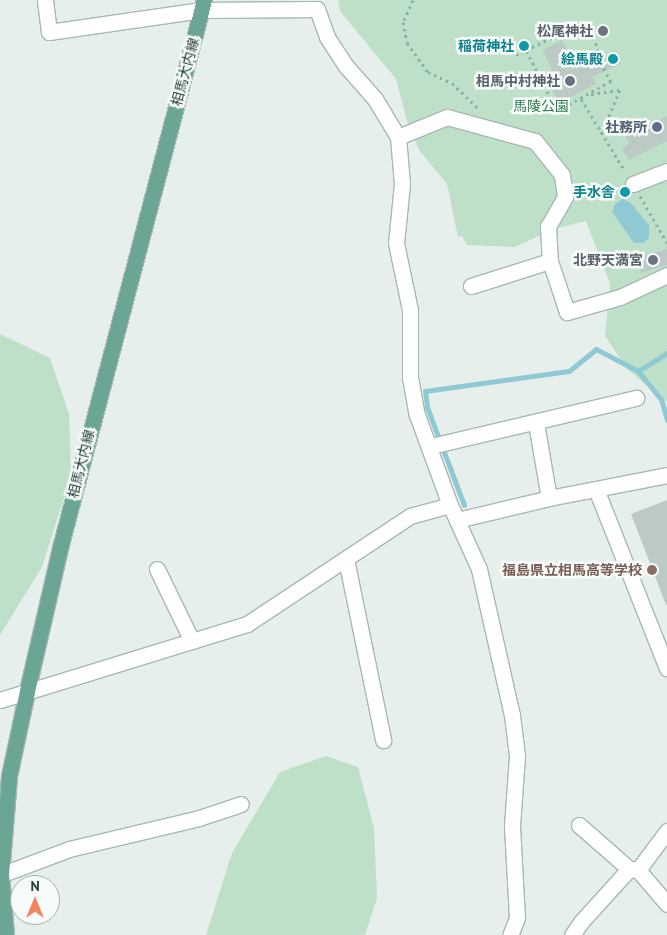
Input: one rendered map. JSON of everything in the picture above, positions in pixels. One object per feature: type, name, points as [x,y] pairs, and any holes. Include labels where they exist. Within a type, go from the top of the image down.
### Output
[{"type":"main road","name":"相馬大内線","points":[[6,935],[1,874],[9,776],[26,691],[63,535],[203,5]]},
{"type":"street","points":[[45,0],[49,32],[203,5],[318,4],[328,37],[346,66],[375,99],[398,137],[402,184],[396,243],[410,310],[410,377],[418,416],[431,446],[450,505],[479,569],[514,732],[517,756],[512,826],[517,918],[510,935]]},
{"type":"street","points":[[398,137],[447,117],[499,129],[535,141],[562,175],[565,197],[548,226],[550,261],[567,312],[620,297],[667,275]]},
{"type":"street","points":[[633,184],[667,171]]},
{"type":"street","points":[[472,286],[550,261]]},
{"type":"street","points":[[431,446],[536,423],[636,398]]},
{"type":"street","points":[[536,423],[549,498]]},
{"type":"street","points":[[457,520],[549,498],[667,475]]},
{"type":"street","points":[[596,489],[667,668]]},
{"type":"street","points":[[0,700],[247,624],[410,516],[450,505]]},
{"type":"street","points":[[346,559],[382,740]]},
{"type":"street","points":[[157,569],[192,641]]},
{"type":"street","points":[[1,874],[70,849],[199,818],[241,804]]},
{"type":"street","points":[[579,825],[633,869],[667,904]]},
{"type":"street","points":[[572,935],[581,922],[667,831]]},
{"type":"path","points":[[413,0],[403,22],[407,43],[428,72],[452,83],[499,129]]},
{"type":"path","points":[[516,55],[526,50],[566,31],[573,37],[590,31],[598,49],[597,57],[610,81],[557,111],[526,50]]},
{"type":"path","points":[[581,99],[601,136],[620,90],[588,95]]},
{"type":"green space","name":"馬陵公園","points":[[338,0],[667,0],[667,402],[627,369],[605,336],[610,284],[586,221],[554,229],[515,247],[467,245],[462,236],[458,237],[447,184],[419,150],[407,121],[396,79],[340,11]]},
{"type":"green space","points":[[0,334],[50,358],[69,414],[71,476],[42,567],[0,635]]},
{"type":"green space","points":[[326,756],[358,767],[374,828],[377,898],[365,935],[206,935],[232,853],[280,772]]},
{"type":"water","points":[[623,199],[631,203],[649,225],[649,237],[644,243],[634,243],[612,212],[615,204]]},
{"type":"building","points":[[562,40],[576,69],[615,51],[621,64],[592,77],[596,84],[559,103],[545,74],[552,70],[543,50]]},
{"type":"building","name":"社務所","points":[[667,116],[667,141],[629,160],[622,149],[629,144],[626,137]]},
{"type":"building","points":[[667,249],[667,265],[641,273],[637,258]]},
{"type":"building","points":[[667,500],[667,605],[666,605],[631,514]]},
{"type":"waterway","points":[[464,505],[427,407],[425,391],[569,371],[596,349],[638,371],[661,399],[667,420]]},
{"type":"waterway","points":[[638,371],[667,353]]},
{"type":"place","name":"松尾神社","points":[[603,31]]},
{"type":"place","name":"稲荷神社","points":[[524,46]]},
{"type":"place","name":"絵馬殿","points":[[613,59]]},
{"type":"place","name":"相馬中村神社","points":[[570,81]]},
{"type":"place","name":"社務所","points":[[657,127]]},
{"type":"place","name":"手水舎","points":[[625,192]]},
{"type":"place","name":"北野天満宮","points":[[653,260]]},
{"type":"place","name":"福島県立相馬高等学校","points":[[652,570]]}]
